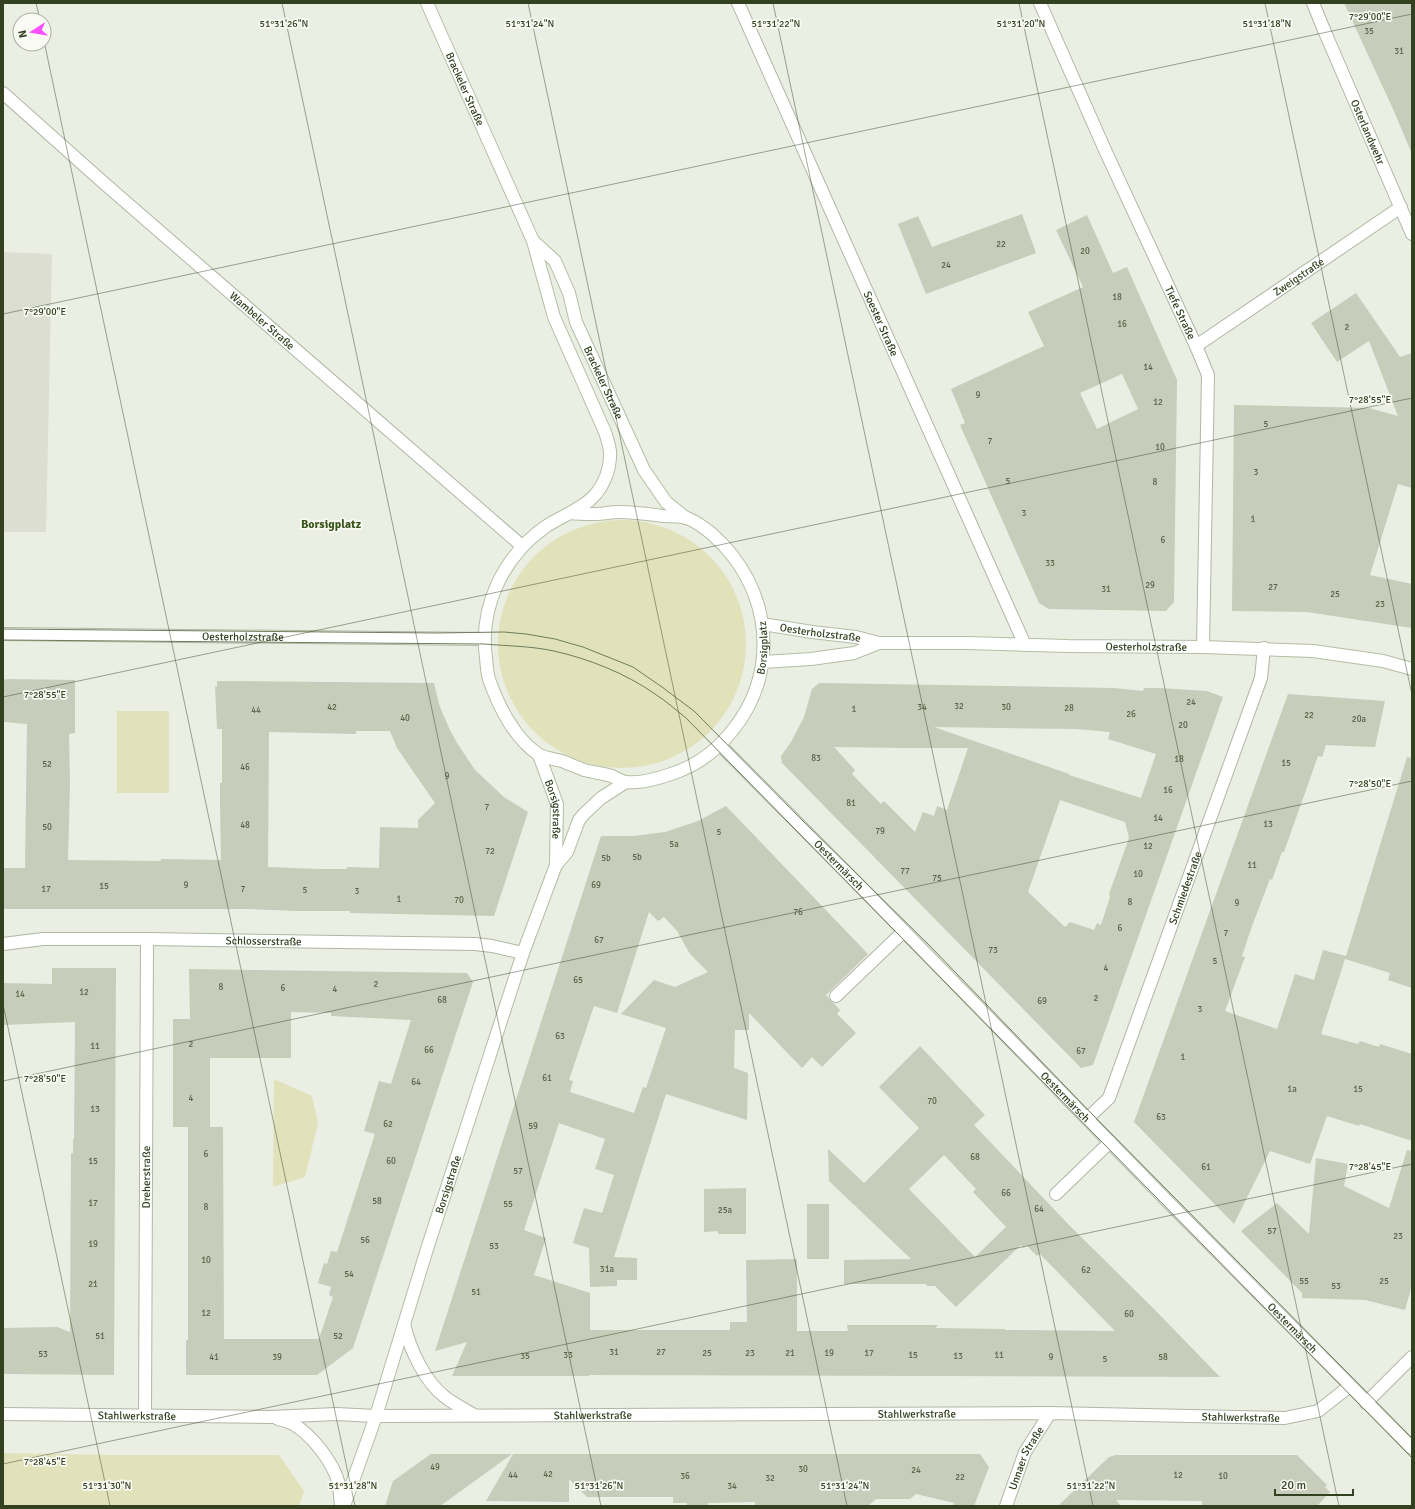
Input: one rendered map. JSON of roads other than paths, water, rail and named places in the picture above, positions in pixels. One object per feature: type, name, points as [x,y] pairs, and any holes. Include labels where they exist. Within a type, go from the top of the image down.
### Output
[{"type":"street","name":"Brackeler Straße","points":[[427,3],[533,241],[554,317],[605,432],[610,450],[605,478],[599,489],[588,502],[570,513]]},
{"type":"street","name":"Soester Straße","points":[[738,3],[1025,645]]},
{"type":"street","name":"Tiefe Straße","points":[[1040,3],[1105,150],[1208,375],[1203,647]]},
{"type":"street","name":"Osterlandwehr","points":[[1312,3],[1412,234]]},
{"type":"street","name":"Wambeler Straße","points":[[3,93],[123,200],[522,546]]},
{"type":"street","name":"Zweigstraße","points":[[1196,346],[1401,207]]},
{"type":"street","name":"Brackeler Straße","points":[[533,241],[555,261],[569,293],[576,322],[644,470],[666,502],[686,518]]},
{"type":"street","name":"Borsigplatz","points":[[632,512],[686,518],[704,529],[726,547],[743,569],[755,595],[762,624],[764,641],[763,662],[752,699],[740,721],[720,745],[697,763],[684,770],[652,780],[626,782],[609,775],[596,773],[539,755],[522,739],[502,711],[489,679],[484,639],[488,609],[496,586],[508,564],[522,546],[546,527],[570,513],[595,514],[632,512]]},
{"type":"street","name":"Oesterholzstraße","points":[[762,624],[856,637],[879,643],[1264,648],[1320,652],[1383,661],[1412,669]]},
{"type":"street","name":"Oesterholzstraße","points":[[3,634],[484,639]]},
{"type":"street","name":"Oesterholzstraße","points":[[763,662],[811,659],[854,653],[879,643]]},
{"type":"street","name":"Schmiedestraße","points":[[1088,1119],[1109,1098],[1262,678],[1264,648]]},
{"type":"street","name":"Oestermärsch","points":[[720,745],[1366,1403],[1412,1448]]},
{"type":"street","name":"Borsigstraße","points":[[342,1506],[376,1416],[434,1228],[524,953],[556,865],[557,804],[539,755]]},
{"type":"street","name":"Borsigstraße","points":[[556,865],[567,852],[579,820],[584,814],[601,798],[626,782]]},
{"type":"street","points":[[836,996],[904,931]]},
{"type":"street","name":"Schlosserstraße","points":[[3,944],[43,939],[147,939],[475,944],[524,953]]},
{"type":"street","name":"Dreherstraße","points":[[145,1416],[147,939]]},
{"type":"street","points":[[1056,1194],[1110,1142]]},
{"type":"street","points":[[404,1324],[414,1354],[423,1371],[432,1383],[443,1396],[475,1415]]},
{"type":"street","points":[[1366,1403],[1412,1357]]},
{"type":"street","name":"Stahlwerkstraße","points":[[3,1414],[271,1417],[336,1414],[376,1416],[1050,1413],[1285,1418],[1318,1411],[1350,1386]]},
{"type":"street","name":"Unnaer Straße","points":[[1006,1506],[1025,1452],[1050,1413]]},
{"type":"street","name":"Stahlwerkstraße","points":[[271,1417],[292,1423],[304,1432],[320,1449],[338,1481],[342,1506]]},
{"type":"tram line","points":[[3,629],[436,633],[504,632],[555,639],[583,647],[633,667],[694,711],[930,946],[1092,1114],[1412,1438]]},
{"type":"tram line","points":[[3,640],[484,644],[519,646],[554,651],[580,658],[619,673],[643,686],[686,718],[1412,1458]]},
{"type":"district","name":"Borsigplatz","points":[[331,524]]}]
